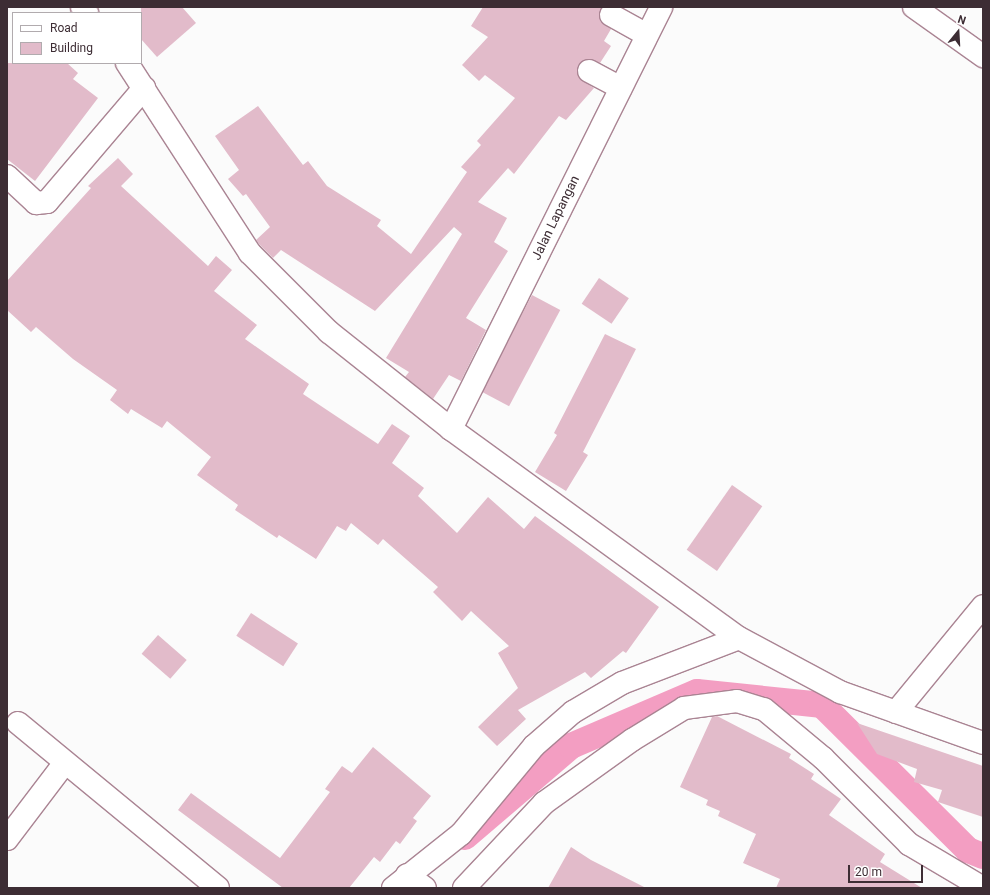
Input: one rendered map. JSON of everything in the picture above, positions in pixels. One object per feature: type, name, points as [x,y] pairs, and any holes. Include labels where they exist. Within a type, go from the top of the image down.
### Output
[{"type":"street","name":"Jalan Lapangan","points":[[451,429],[661,7]]},
{"type":"street","points":[[914,7],[983,56]]},
{"type":"street","points":[[611,15],[647,36]]},
{"type":"street","points":[[128,64],[250,253],[329,332],[451,429],[739,638],[840,692],[983,743]]},
{"type":"street","points":[[590,71],[621,88]]},
{"type":"street","points":[[7,176],[36,203],[47,202],[147,93]]},
{"type":"street","points":[[896,712],[983,606]]},
{"type":"street","points":[[410,883],[461,834],[534,746],[572,712],[622,683],[739,638]]},
{"type":"street","points":[[464,888],[544,803],[632,740],[684,708],[737,701],[764,709],[823,758],[909,844],[983,888]]},
{"type":"street","points":[[18,723],[64,764],[218,888]]},
{"type":"street","points":[[7,840],[64,764]]},
{"type":"building","points":[[141,7],[182,7],[196,23],[157,57],[142,40]]},
{"type":"building","points":[[483,7],[602,7],[600,21],[611,29],[604,41],[611,46],[600,63],[588,59],[578,65],[579,78],[594,88],[566,120],[559,116],[514,174],[508,168],[478,202],[507,218],[494,242],[508,251],[466,318],[486,330],[461,381],[449,375],[433,399],[405,377],[409,372],[386,358],[462,234],[454,227],[375,311],[281,250],[273,258],[260,245],[256,240],[270,227],[246,194],[243,196],[228,179],[239,170],[215,136],[258,106],[303,165],[308,161],[327,186],[381,220],[377,226],[411,254],[467,172],[461,167],[481,145],[477,141],[515,98],[485,75],[479,81],[462,65],[488,37],[471,26]]},
{"type":"building","points":[[7,63],[68,64],[78,73],[73,79],[98,98],[35,181],[7,159]]},
{"type":"building","points":[[118,158],[133,174],[121,186],[208,266],[216,256],[232,270],[214,291],[257,325],[245,339],[309,384],[303,394],[378,444],[392,424],[410,436],[392,463],[424,488],[418,496],[457,533],[488,497],[524,529],[535,516],[659,607],[626,653],[623,651],[591,678],[585,672],[518,710],[526,719],[497,746],[478,727],[518,688],[498,653],[509,646],[471,611],[462,621],[433,592],[438,587],[383,539],[378,545],[351,523],[346,531],[337,526],[316,559],[279,535],[277,538],[235,510],[238,505],[197,475],[211,457],[167,421],[162,428],[131,409],[128,414],[110,400],[117,390],[73,359],[36,327],[31,332],[7,310],[7,281],[91,188],[88,186]]},
{"type":"building","points":[[599,278],[629,298],[612,324],[582,304]]},
{"type":"building","points":[[532,295],[560,310],[509,406],[481,391]]},
{"type":"building","points":[[605,334],[636,349],[583,452],[588,455],[566,491],[535,472],[557,435],[554,433]]},
{"type":"building","points":[[732,485],[762,506],[717,571],[687,550]]},
{"type":"building","points":[[251,613],[298,643],[283,666],[236,636]]},
{"type":"building","points":[[158,635],[187,660],[170,679],[142,654]]},
{"type":"building","points":[[717,716],[791,754],[789,758],[814,774],[811,779],[841,799],[829,815],[885,854],[880,862],[922,888],[776,888],[780,879],[743,863],[756,834],[718,816],[720,811],[706,805],[708,800],[680,787],[712,717]]},
{"type":"building","points":[[857,723],[983,766],[983,817],[938,802],[942,790],[914,782],[917,769],[877,754]]},
{"type":"building","points":[[373,747],[431,796],[413,818],[417,821],[400,844],[396,841],[380,862],[374,857],[349,888],[283,888],[178,810],[191,793],[280,858],[330,792],[325,789],[342,766],[352,773]]},
{"type":"building","points":[[571,847],[591,860],[646,888],[548,888]]},
{"type":"waterway","points":[[465,837],[571,746],[697,692],[822,705],[968,850],[983,856]]}]
